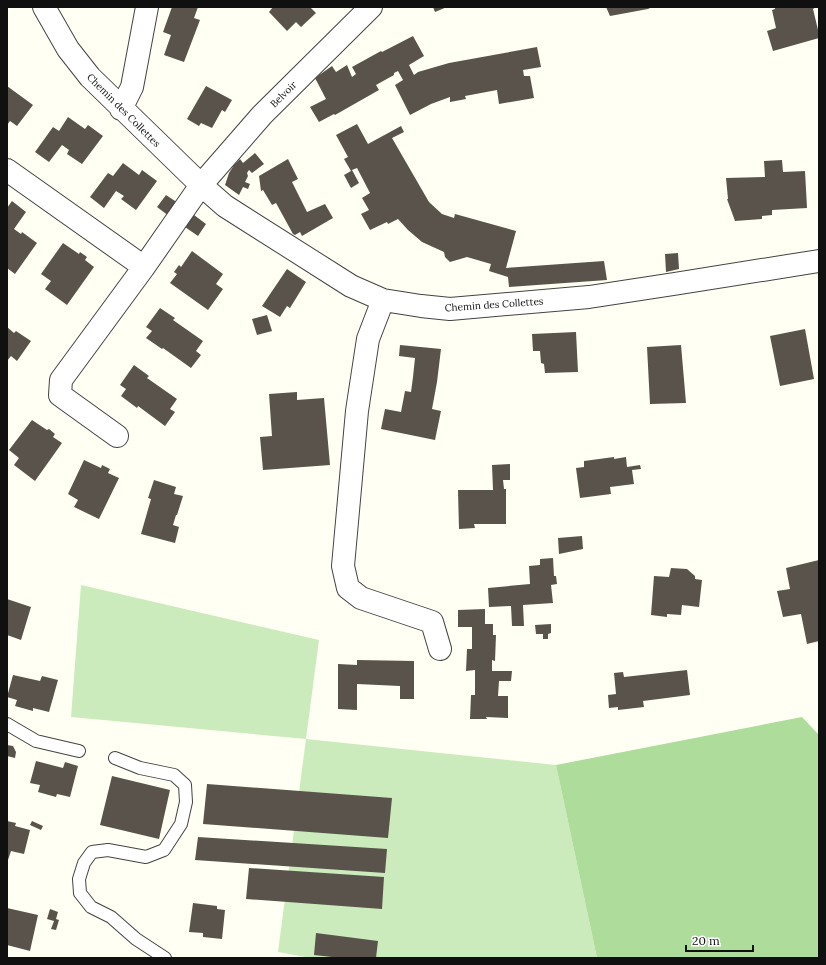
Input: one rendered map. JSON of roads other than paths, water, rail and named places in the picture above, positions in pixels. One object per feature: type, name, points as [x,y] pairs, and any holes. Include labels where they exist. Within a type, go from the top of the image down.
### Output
[{"type":"street","name":"Chemin des Collettes","points":[[44,7],[68,49],[90,78],[200,185],[225,206],[351,286],[383,300],[450,309],[589,297],[819,261]]},
{"type":"street","points":[[121,109],[132,87],[147,7]]},
{"type":"street","name":"Belvoir","points":[[200,185],[262,115],[371,7]]},
{"type":"street","points":[[7,170],[144,267]]},
{"type":"street","points":[[117,436],[60,394],[61,380],[144,267],[200,185]]},
{"type":"street","points":[[383,300],[368,339],[357,411],[343,566],[348,588],[362,598],[432,622],[440,649]]},
{"type":"lane","points":[[7,724],[36,741],[80,751]]},
{"type":"lane","points":[[115,758],[140,768],[174,775],[185,785],[186,802],[181,824],[164,850],[146,857],[108,850],[92,852],[84,863],[79,879],[80,893],[91,907],[111,917],[136,939],[165,958]]}]
